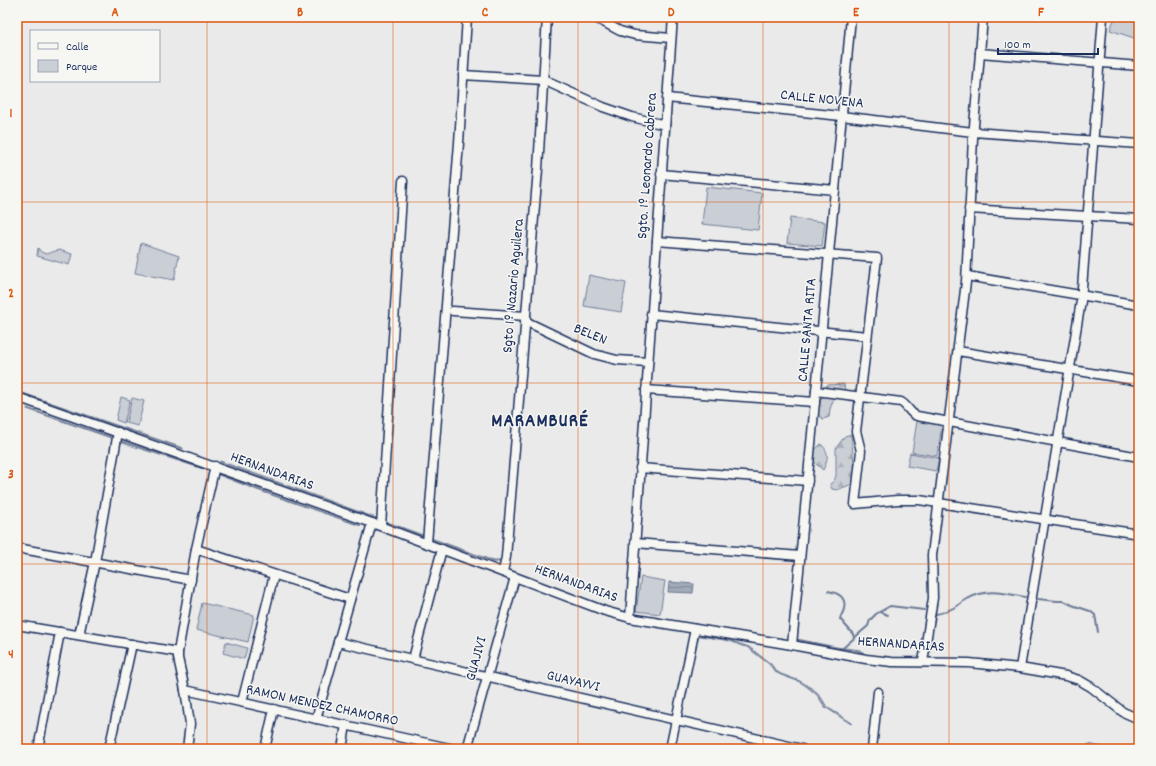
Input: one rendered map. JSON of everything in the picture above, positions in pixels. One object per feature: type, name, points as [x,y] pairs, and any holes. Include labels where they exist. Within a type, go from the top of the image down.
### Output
[{"type":"street","points":[[427,543],[457,167],[467,17]]},
{"type":"street","name":"Sgto 1º Nazario Aguilera","points":[[503,572],[506,557],[538,169],[548,17]]},
{"type":"street","points":[[594,17],[620,31],[635,35],[671,38]]},
{"type":"street","name":"Sgto. 1º Leonardo Cabrera","points":[[630,618],[673,17]]},
{"type":"street","name":"CALLE SANTA RITA","points":[[792,645],[850,17]]},
{"type":"street","points":[[923,662],[933,598],[932,555],[967,276],[969,209],[983,17]]},
{"type":"street","points":[[1020,668],[1082,295],[1103,17]]},
{"type":"street","points":[[980,53],[1139,66]]},
{"type":"street","points":[[463,75],[543,80],[603,107],[632,117],[665,125]]},
{"type":"street","name":"CALLE NOVENA","points":[[667,98],[841,116],[974,132],[1139,144]]},
{"type":"street","points":[[661,174],[835,190]]},
{"type":"street","points":[[381,526],[403,180]]},
{"type":"street","points":[[969,209],[1139,219]]},
{"type":"street","points":[[657,241],[876,258],[856,430],[861,451],[855,504],[907,500],[938,503],[1139,534]]},
{"type":"street","points":[[967,276],[1139,305]]},
{"type":"street","points":[[453,311],[525,319]]},
{"type":"street","points":[[651,316],[867,336]]},
{"type":"street","name":"BELEN","points":[[525,319],[594,354],[617,360],[648,362]]},
{"type":"street","points":[[958,351],[1139,381]]},
{"type":"street","points":[[646,390],[815,402]]},
{"type":"street","points":[[816,391],[901,402],[913,415],[1139,457]]},
{"type":"street","name":"HERNANDARIAS","points":[[17,397],[381,526],[605,611],[630,618],[866,659],[892,662],[969,663],[1020,668],[1066,676],[1079,680],[1091,687],[1123,712],[1139,719]]},
{"type":"street","points":[[79,635],[95,562],[118,432]]},
{"type":"street","points":[[187,749],[190,724],[178,652],[196,549],[215,466]]},
{"type":"street","points":[[640,468],[808,481]]},
{"type":"street","points":[[316,719],[372,523]]},
{"type":"street","points":[[635,543],[800,556]]},
{"type":"street","points":[[17,548],[191,580]]},
{"type":"street","points":[[196,549],[350,599]]},
{"type":"street","points":[[413,659],[442,549]]},
{"type":"street","points":[[242,702],[274,575]]},
{"type":"street","name":"GUAJIVI","points":[[467,749],[515,577]]},
{"type":"street","points":[[17,626],[178,652]]},
{"type":"street","points":[[670,749],[695,629]]},
{"type":"street","points":[[38,749],[60,632]]},
{"type":"street","name":"GUAYAYVI","points":[[338,642],[802,749]]},
{"type":"street","points":[[109,749],[132,644]]},
{"type":"street","name":"RAMON MENDEZ CHAMORRO","points":[[185,690],[454,749]]},
{"type":"street","points":[[872,749],[878,692]]},
{"type":"street","points":[[265,749],[274,710]]},
{"type":"street","points":[[342,749],[346,725]]},
{"type":"green space","points":[[1115,17],[1139,17],[1139,35],[1137,39],[1110,30]]},
{"type":"green space","points":[[706,187],[762,193],[758,230],[702,224]]},
{"type":"green space","points":[[790,218],[825,222],[822,246],[787,243]]},
{"type":"green space","points":[[141,243],[179,256],[174,280],[135,273]]},
{"type":"green space","points":[[38,248],[41,252],[46,254],[59,250],[72,254],[69,265],[37,256]]},
{"type":"green space","points":[[589,275],[626,283],[621,312],[584,306]]},
{"type":"green space","points":[[844,384],[845,392],[842,396],[834,398],[829,417],[823,419],[817,414],[816,406],[822,398],[827,385]]},
{"type":"green space","points":[[121,397],[130,400],[124,423],[116,420]]},
{"type":"green space","points":[[132,398],[144,401],[138,426],[126,423]]},
{"type":"green space","points":[[917,421],[942,425],[937,456],[912,452]]},
{"type":"green space","points":[[851,434],[855,473],[852,484],[837,490],[832,489],[830,484],[834,481],[836,476],[836,448],[845,436]]},
{"type":"green space","points":[[821,444],[827,453],[826,463],[823,470],[815,463],[812,453]]},
{"type":"green space","points":[[910,453],[939,458],[936,471],[907,466]]},
{"type":"green space","points":[[641,577],[665,581],[660,614],[636,611]]},
{"type":"green space","points":[[202,603],[254,615],[248,642],[196,630]]},
{"type":"green space","points":[[226,642],[247,648],[244,659],[223,653]]},
{"type":"green space","points":[[1089,744],[1109,749],[1081,749]]},
{"type":"water","points":[[17,392],[183,448],[183,449]]},
{"type":"water","points":[[27,409],[111,437],[111,438]]},
{"type":"water","points":[[121,441],[203,468],[203,469],[120,442]]},
{"type":"water","points":[[220,461],[500,562],[493,562],[220,463]]},
{"type":"water","points":[[217,473],[361,526],[257,490],[216,474]]},
{"type":"water","points":[[669,582],[694,584],[693,593],[668,592]]},
{"type":"water","points":[[700,636],[729,640],[749,647],[771,664],[776,671],[800,681],[813,689],[819,694],[827,707],[852,723],[851,724],[825,707],[817,695],[800,682],[775,672],[770,665],[747,647],[730,641]]},
{"type":"water","points":[[796,640],[860,650],[864,653],[855,650],[837,648]]},
{"type":"waterway","points":[[828,591],[838,594],[843,599],[845,605],[840,619],[853,634],[854,638]]},
{"type":"waterway","points":[[936,614],[949,610],[967,599],[982,593],[996,592],[1025,597]]},
{"type":"waterway","points":[[1038,599],[1064,601],[1090,611],[1095,615],[1098,632]]},
{"type":"waterway","points":[[843,648],[868,626],[870,620],[876,614],[890,606],[924,610]]},
{"type":"waterway","points":[[880,612],[888,615]]},
{"type":"district","name":"MARAMBURÉ","points":[[540,422]]}]
